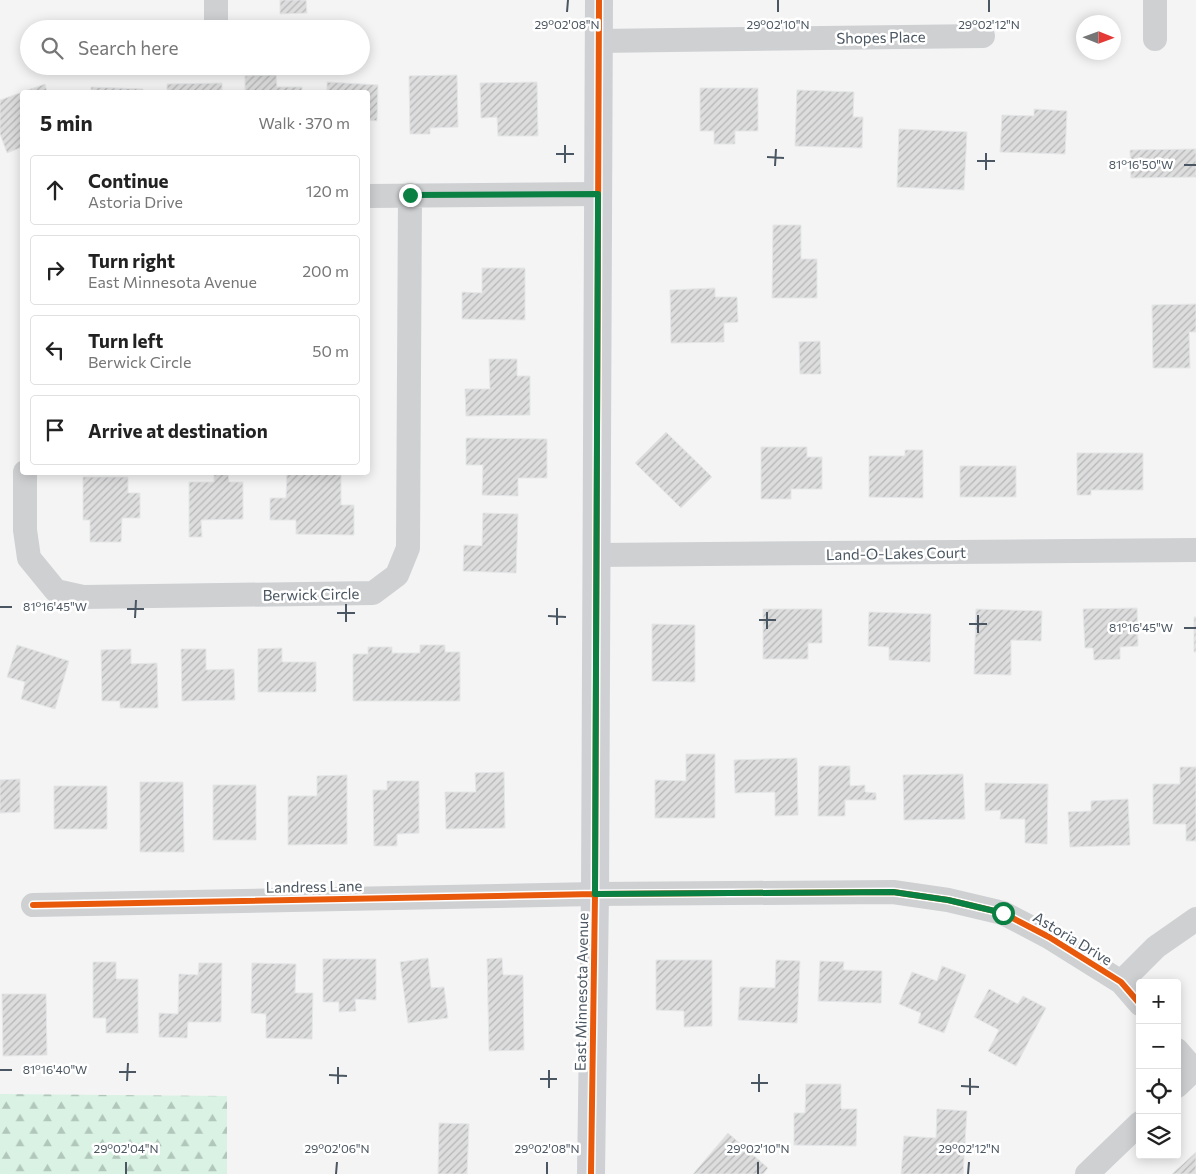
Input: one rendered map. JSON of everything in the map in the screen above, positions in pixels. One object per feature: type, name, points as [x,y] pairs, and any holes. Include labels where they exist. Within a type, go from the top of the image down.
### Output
[{"type":"street","points":[[216,0],[216,20]]},
{"type":"street","name":"East Minnesota Avenue","points":[[591,1174],[595,894],[599,0]]},
{"type":"street","points":[[1155,0],[1155,39]]},
{"type":"street","name":"Shopes Place","points":[[598,41],[983,36]]},
{"type":"street","points":[[370,196],[598,194]]},
{"type":"street","name":"Berwick Circle","points":[[25,475],[25,530],[29,558],[56,591],[83,597],[373,593],[396,575],[408,548],[410,195]]},
{"type":"street","name":"Land-O-Lakes Court","points":[[596,555],[1196,550]]},
{"type":"street","name":"Astoria Drive","points":[[595,894],[893,892],[948,900],[1003,913],[1049,937],[1121,982],[1136,999]]},
{"type":"street","name":"Landress Lane","points":[[33,904],[595,894]]},
{"type":"street","points":[[1121,982],[1156,947],[1196,919]]},
{"type":"street","points":[[1181,1055],[1195,1071],[1181,1083]]},
{"type":"street","points":[[1087,1174],[1136,1127]]},
{"type":"green space","points":[[0,1094],[227,1096],[227,1174],[0,1174]]},
{"type":"building","points":[[280,0],[306,0],[307,13],[280,14]]},
{"type":"building","points":[[276,75],[277,87],[302,87],[302,90],[245,90],[245,76]]},
{"type":"building","points":[[457,75],[458,127],[430,128],[430,134],[410,134],[409,76]]},
{"type":"building","points":[[327,82],[378,85],[377,121],[370,120],[370,90],[327,90]]},
{"type":"building","points":[[537,82],[538,136],[498,136],[497,117],[481,118],[480,83]]},
{"type":"building","points":[[222,83],[222,90],[167,90],[167,84]]},
{"type":"building","points":[[45,84],[46,90],[28,90]]},
{"type":"building","points":[[91,87],[143,89],[143,90],[91,90]]},
{"type":"building","points":[[700,88],[758,88],[758,131],[735,131],[735,144],[714,144],[714,131],[700,131]]},
{"type":"building","points":[[797,90],[854,92],[853,117],[863,117],[862,148],[795,146]]},
{"type":"building","points":[[20,93],[20,148],[7,153],[0,134],[0,100]]},
{"type":"building","points":[[1034,109],[1067,111],[1065,154],[1000,152],[1002,115],[1034,116]]},
{"type":"building","points":[[899,129],[967,132],[964,190],[897,187]]},
{"type":"building","points":[[1196,149],[1196,177],[1131,178],[1130,150]]},
{"type":"building","points":[[773,225],[801,225],[801,259],[817,259],[817,298],[772,298]]},
{"type":"building","points":[[482,268],[525,268],[525,320],[462,319],[462,292],[482,293]]},
{"type":"building","points":[[715,288],[715,297],[737,297],[738,322],[724,323],[724,342],[671,343],[670,290]]},
{"type":"building","points":[[1196,304],[1196,332],[1189,332],[1190,368],[1153,368],[1152,305]]},
{"type":"building","points":[[820,341],[821,374],[800,374],[799,342]]},
{"type":"building","points":[[489,359],[517,359],[517,376],[530,376],[530,415],[466,416],[465,389],[490,389]]},
{"type":"building","points":[[666,432],[712,477],[681,508],[635,463]]},
{"type":"building","points":[[466,438],[547,439],[547,478],[518,478],[518,496],[482,495],[483,465],[466,465]]},
{"type":"building","points":[[761,447],[807,447],[807,457],[822,457],[822,489],[791,489],[791,499],[761,499]]},
{"type":"building","points":[[905,450],[923,450],[923,498],[869,497],[869,456],[905,456]]},
{"type":"building","points":[[1077,453],[1143,453],[1143,490],[1091,490],[1091,495],[1077,495]]},
{"type":"building","points":[[960,466],[1016,466],[1016,497],[960,497]]},
{"type":"building","points":[[214,475],[228,475],[229,482],[243,482],[243,519],[201,520],[202,537],[189,537],[189,482],[214,482]]},
{"type":"building","points":[[287,475],[341,475],[341,505],[354,505],[354,535],[296,534],[296,520],[270,520],[270,498],[286,498]]},
{"type":"building","points":[[83,477],[128,477],[128,493],[140,493],[140,518],[122,518],[121,542],[90,542],[90,520],[83,520]]},
{"type":"building","points":[[483,513],[518,514],[516,573],[463,571],[464,545],[482,546]]},
{"type":"building","points":[[1137,608],[1138,646],[1120,647],[1120,659],[1094,660],[1093,648],[1085,648],[1083,609]]},
{"type":"building","points":[[763,609],[822,609],[822,643],[808,643],[808,659],[763,659]]},
{"type":"building","points":[[976,609],[1042,611],[1041,641],[1011,640],[1011,675],[974,674]]},
{"type":"building","points":[[869,612],[931,614],[930,662],[889,660],[889,647],[868,646]]},
{"type":"building","points":[[1194,617],[1196,617],[1196,652],[1194,652]]},
{"type":"building","points":[[652,624],[695,625],[695,682],[652,681]]},
{"type":"building","points":[[17,645],[69,661],[55,709],[21,699],[25,682],[7,677]]},
{"type":"building","points":[[420,645],[445,645],[445,652],[460,652],[460,701],[353,701],[353,654],[368,654],[368,647],[392,647],[392,653],[420,653]]},
{"type":"building","points":[[282,648],[282,662],[316,662],[316,692],[258,692],[258,649]]},
{"type":"building","points":[[131,649],[131,664],[157,663],[158,708],[120,708],[120,701],[102,701],[101,650]]},
{"type":"building","points":[[181,649],[206,649],[206,670],[234,669],[235,700],[182,701]]},
{"type":"building","points":[[686,754],[715,754],[715,818],[655,818],[655,780],[686,781]]},
{"type":"building","points":[[797,758],[798,815],[775,816],[775,792],[735,793],[734,760]]},
{"type":"building","points":[[819,766],[850,766],[850,786],[865,785],[865,792],[876,793],[876,800],[845,800],[845,816],[818,816]]},
{"type":"building","points":[[1180,767],[1196,767],[1196,841],[1186,841],[1186,824],[1153,824],[1153,784],[1180,784]]},
{"type":"building","points":[[504,772],[505,828],[446,829],[445,792],[476,792],[475,773]]},
{"type":"building","points":[[963,774],[965,819],[904,820],[903,775]]},
{"type":"building","points":[[347,775],[347,844],[288,845],[288,796],[317,796],[317,776]]},
{"type":"building","points":[[20,779],[20,812],[0,813],[0,780]]},
{"type":"building","points":[[387,781],[419,781],[419,833],[397,834],[397,846],[374,846],[373,790],[387,790]]},
{"type":"building","points":[[140,782],[183,782],[184,852],[140,852]]},
{"type":"building","points":[[985,783],[1048,784],[1047,844],[1025,843],[1025,819],[1000,819],[1001,810],[985,811]]},
{"type":"building","points":[[213,785],[256,785],[256,840],[213,840]]},
{"type":"building","points":[[54,786],[107,786],[107,829],[54,829]]},
{"type":"building","points":[[1128,799],[1130,845],[1070,847],[1068,812],[1091,811],[1091,801]]},
{"type":"building","points":[[428,958],[431,988],[444,987],[448,1018],[408,1023],[400,962]]},
{"type":"building","points":[[502,958],[503,975],[523,975],[524,1050],[489,1051],[487,959]]},
{"type":"building","points":[[323,959],[376,959],[376,1000],[355,999],[356,1011],[339,1012],[339,1002],[323,1002]]},
{"type":"building","points":[[656,960],[712,960],[712,1026],[684,1027],[684,1011],[656,1010]]},
{"type":"building","points":[[776,960],[800,961],[797,1023],[738,1020],[740,987],[775,988]]},
{"type":"building","points":[[820,961],[844,962],[843,970],[882,971],[881,1003],[818,1001]]},
{"type":"building","points":[[93,962],[116,962],[116,979],[138,979],[138,1033],[106,1033],[106,1018],[93,1018]]},
{"type":"building","points":[[199,963],[222,963],[221,1022],[188,1022],[187,1038],[159,1037],[159,1013],[178,1014],[179,974],[198,975]]},
{"type":"building","points":[[252,963],[296,964],[295,993],[313,993],[312,1039],[266,1038],[266,1014],[251,1013]]},
{"type":"building","points":[[942,966],[966,975],[944,1033],[918,1023],[921,1013],[899,1004],[912,972],[937,981]]},
{"type":"building","points":[[989,989],[1018,1004],[1023,996],[1046,1008],[1016,1066],[988,1051],[999,1030],[974,1017]]},
{"type":"building","points":[[2,994],[46,994],[47,1055],[3,1056]]},
{"type":"building","points":[[806,1084],[841,1084],[841,1109],[857,1109],[856,1146],[794,1145],[794,1113],[805,1113]]},
{"type":"building","points":[[937,1109],[967,1111],[963,1174],[901,1174],[904,1136],[936,1138]]},
{"type":"building","points":[[439,1123],[469,1124],[467,1174],[438,1174]]},
{"type":"building","points":[[728,1133],[768,1168],[763,1174],[693,1174]]},
{"type":"building","points":[[1196,1152],[1196,1174],[1172,1174]]},
{"type":"cycle path","points":[[591,1174],[595,894],[599,0]]},
{"type":"cycle path","points":[[33,905],[595,894],[893,892],[948,900],[1003,913],[1049,937],[1121,982],[1136,999]]},
{"type":"route","points":[[410,195],[598,194],[595,894],[893,892],[948,900],[1003,913]]}]
